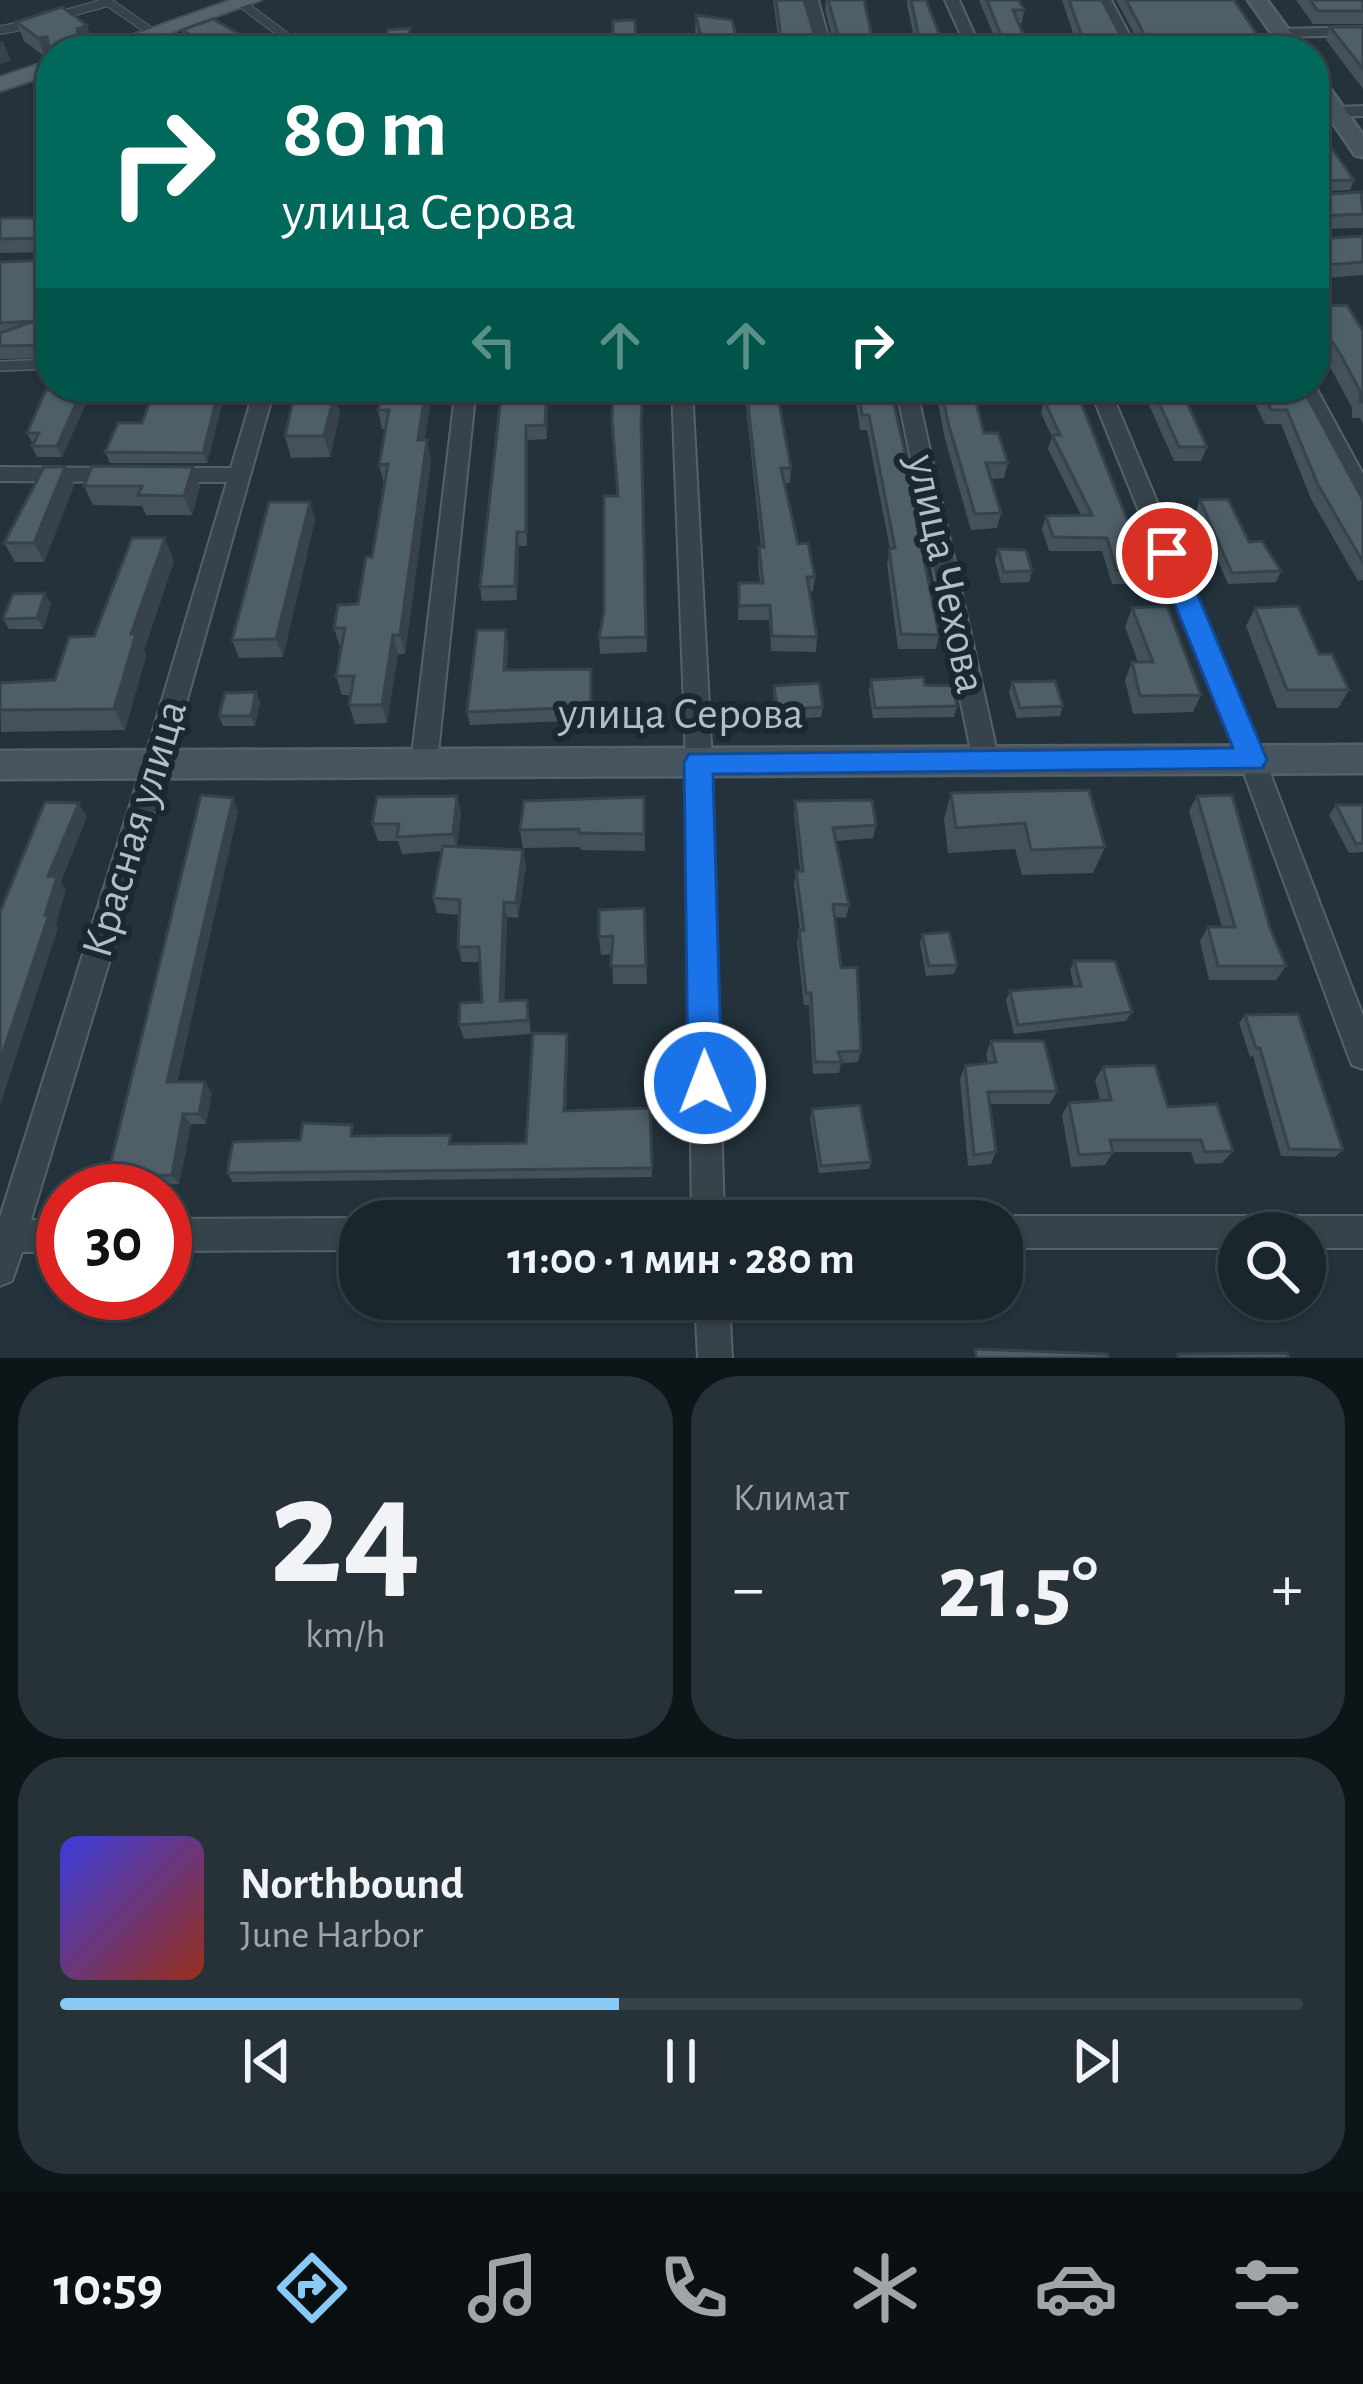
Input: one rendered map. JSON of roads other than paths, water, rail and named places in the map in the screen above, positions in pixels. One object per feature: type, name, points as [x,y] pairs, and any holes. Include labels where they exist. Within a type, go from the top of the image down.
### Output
[{"type":"main road","points":[[156,36],[246,2]]},
{"type":"main road","points":[[0,84],[36,72]]},
{"type":"street","points":[[811,0],[822,36]]},
{"type":"street","points":[[952,0],[968,36]]},
{"type":"street","points":[[1104,0],[1124,36]]},
{"type":"street","points":[[1258,0],[1283,36]]},
{"type":"street","points":[[1281,33],[1363,31]]},
{"type":"street","points":[[1329,102],[1363,150]]},
{"type":"street","points":[[1336,112],[1363,111]]},
{"type":"street","name":"Красная улица","points":[[3,1247],[156,764],[260,402]]},
{"type":"street","points":[[424,763],[464,402]]},
{"type":"street","points":[[683,402],[699,762],[708,1200]]},
{"type":"street","name":"улица Чехова","points":[[909,402],[986,761]]},
{"type":"street","points":[[1105,402],[1252,760],[1363,1055]]},
{"type":"street","points":[[1314,402],[1363,493]]},
{"type":"street","points":[[0,474],[238,475]]},
{"type":"street","name":"улица Серова","points":[[0,765],[1363,759]]},
{"type":"street","points":[[1023,1232],[1363,1232]]},
{"type":"street","points":[[192,1235],[339,1234]]},
{"type":"street","points":[[3,1247],[36,1241]]},
{"type":"street","points":[[713,1320],[715,1358]]},
{"type":"lane","points":[[0,30],[108,2],[135,36]]},
{"type":"lane","points":[[246,2],[287,36]]},
{"type":"lane","points":[[0,366],[36,365]]}]
